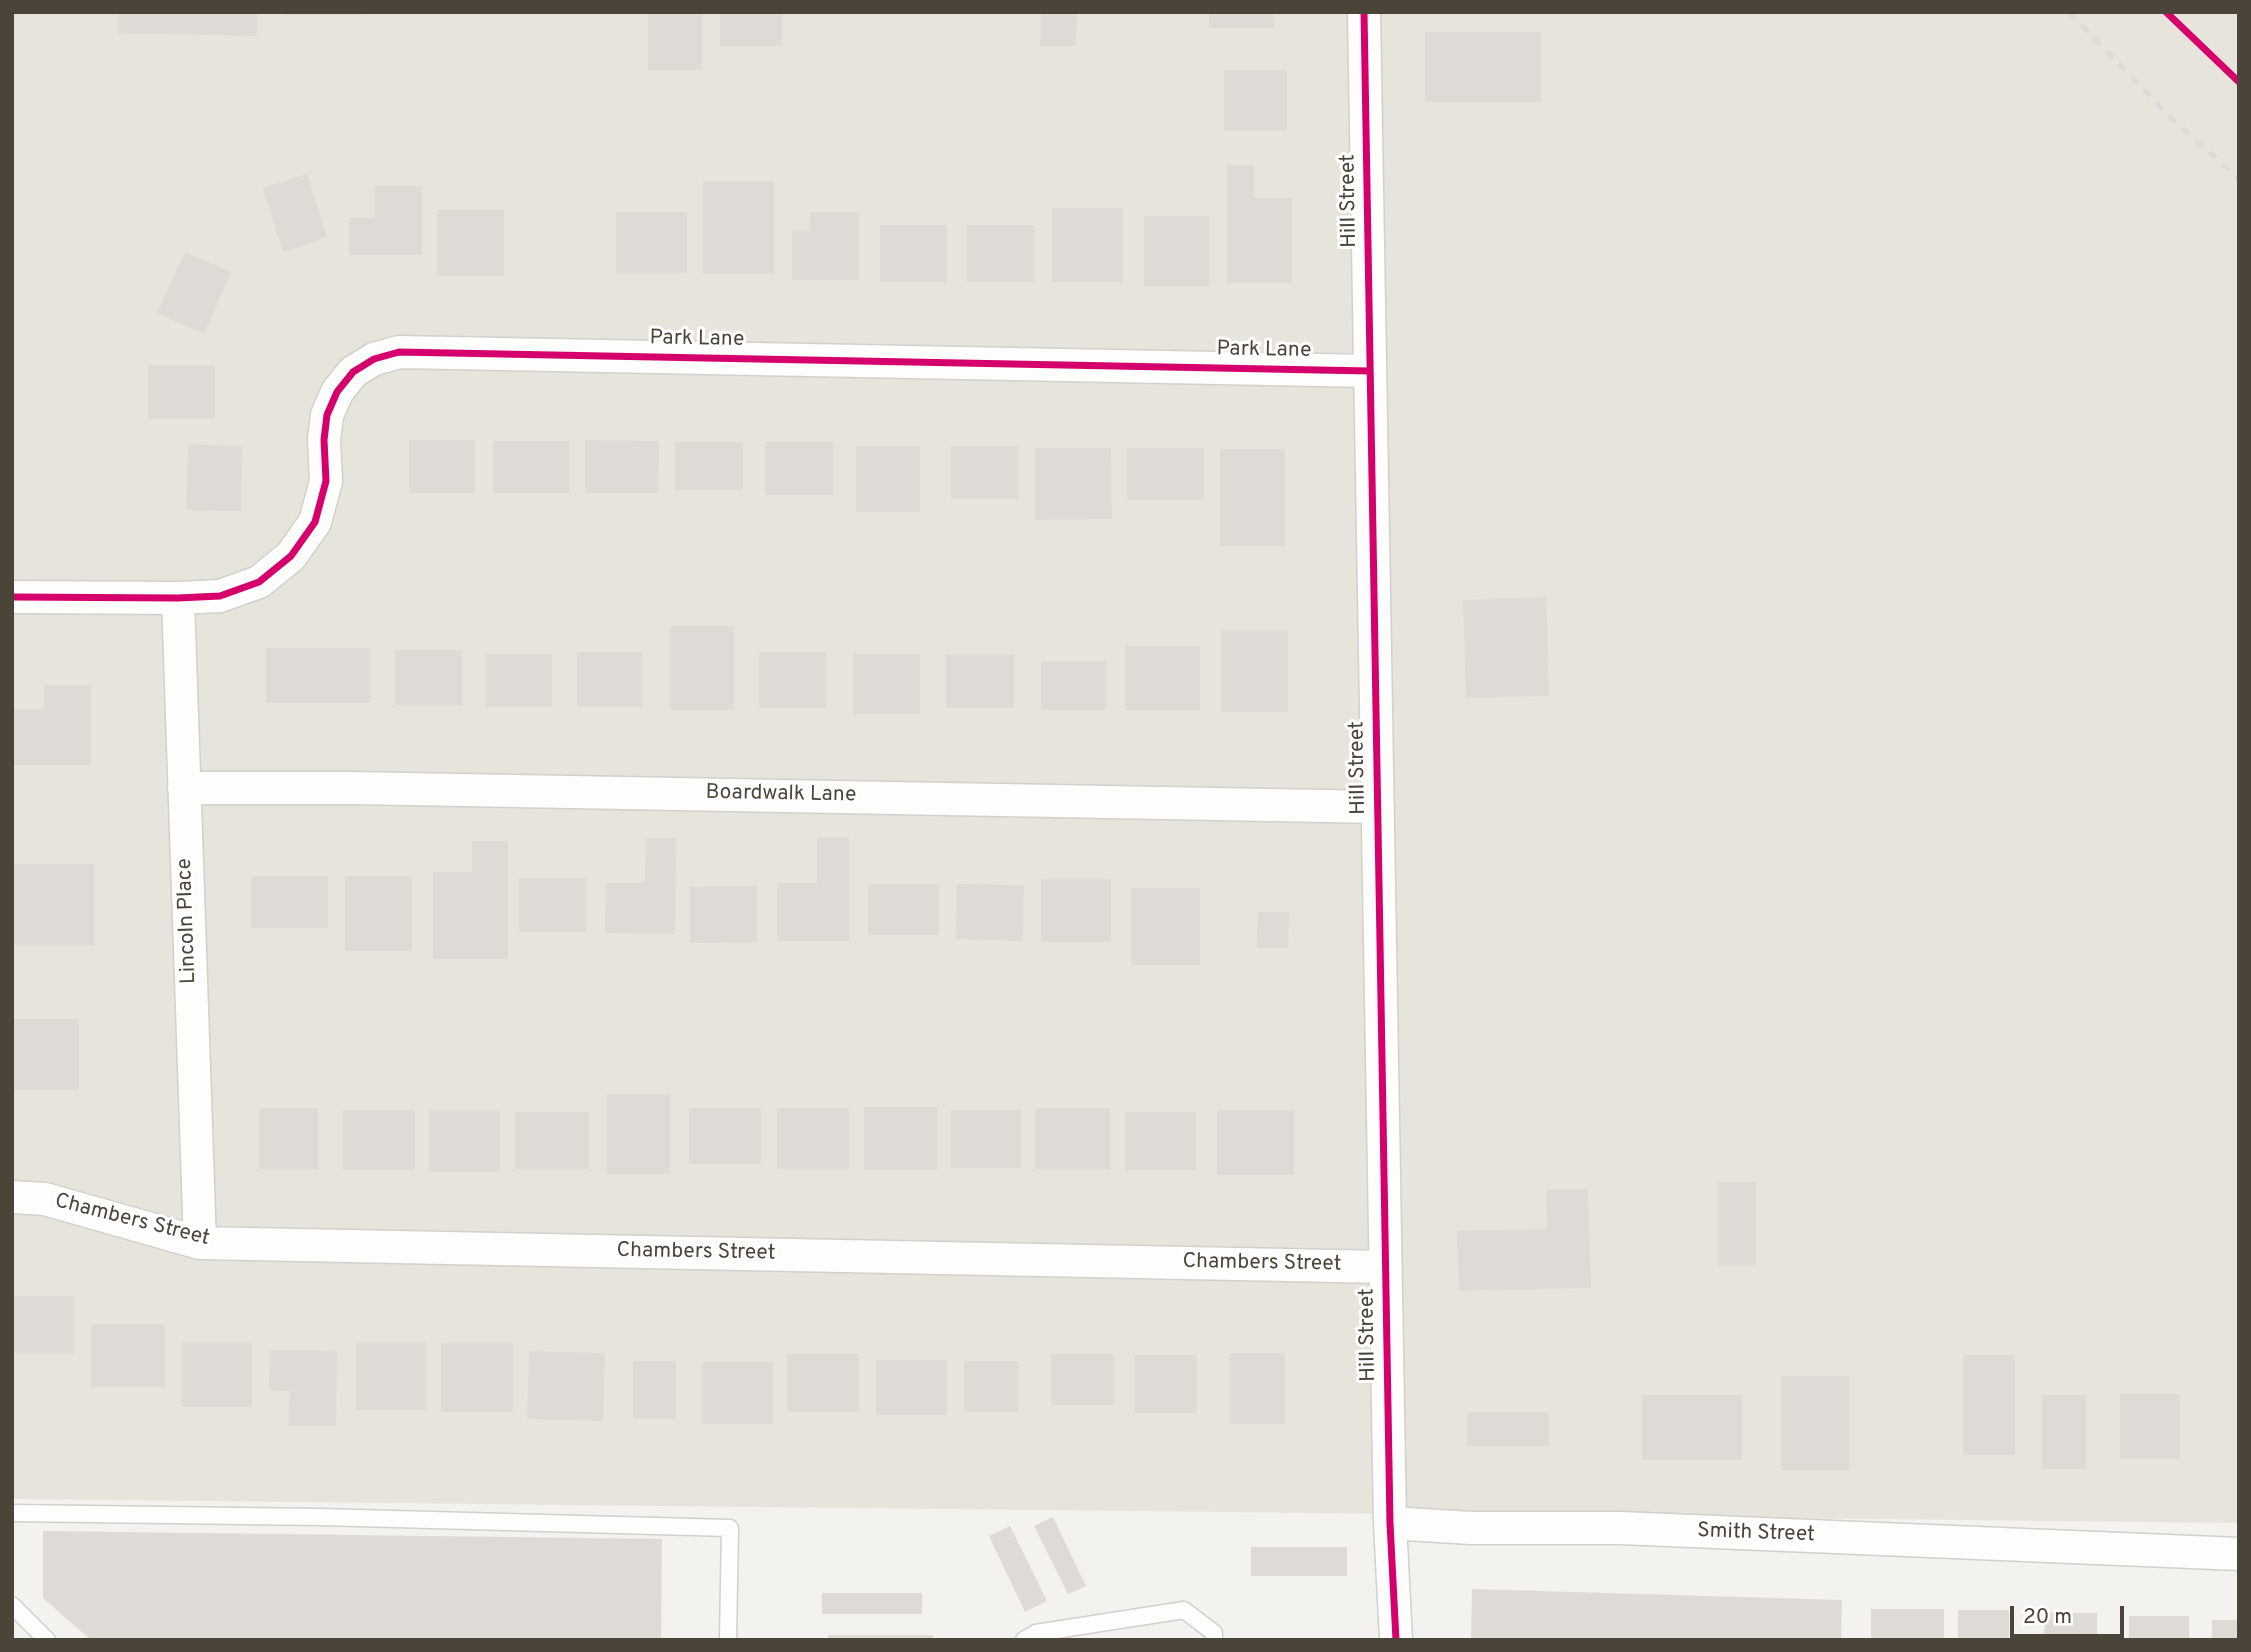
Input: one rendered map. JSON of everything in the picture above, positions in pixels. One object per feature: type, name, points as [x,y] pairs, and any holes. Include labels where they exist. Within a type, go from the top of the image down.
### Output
[{"type":"street","name":"Hill Street","points":[[1364,12],[1390,1523]]},
{"type":"street","name":"Park Lane","points":[[12,597],[220,596],[259,582],[291,556],[314,522],[326,481],[324,440],[327,415],[337,392],[353,372],[374,359],[399,352],[1370,370]]},
{"type":"street","name":"Lincoln Place","points":[[178,598],[200,1243]]},
{"type":"street","name":"Boardwalk Lane","points":[[184,788],[354,788],[1378,807]]},
{"type":"street","name":"Chambers Street","points":[[12,1198],[45,1199],[200,1243],[1385,1267]]},
{"type":"street","name":"Smith Street","points":[[1390,1523],[1471,1528],[1620,1528],[2239,1554]]},
{"type":"street","points":[[1390,1523],[1396,1640]]},
{"type":"lane","points":[[12,1513],[306,1516],[730,1528],[729,1640]]},
{"type":"lane","points":[[12,1605],[47,1640]]},
{"type":"lane","points":[[1024,1640],[1036,1633],[1184,1610],[1214,1633],[1214,1640]]},
{"type":"shaded area","points":[[12,12],[2239,12],[2239,1523],[12,1499]]},
{"type":"building","points":[[118,12],[257,12],[257,36],[118,33]]},
{"type":"building","points":[[284,12],[363,12],[363,15],[284,15]]},
{"type":"building","points":[[648,12],[702,12],[702,70],[648,70]]},
{"type":"building","points":[[720,12],[782,12],[782,46],[720,46]]},
{"type":"building","points":[[1041,12],[1077,12],[1076,46],[1040,46]]},
{"type":"building","points":[[1209,12],[1274,12],[1274,28],[1209,28]]},
{"type":"building","points":[[1425,32],[1541,32],[1541,102],[1425,102]]},
{"type":"building","points":[[1224,70],[1287,70],[1287,131],[1224,131]]},
{"type":"building","points":[[1227,165],[1254,165],[1254,198],[1292,198],[1292,283],[1227,283]]},
{"type":"building","points":[[307,174],[327,237],[283,252],[263,188]]},
{"type":"building","points":[[703,181],[774,181],[774,274],[703,274]]},
{"type":"building","points":[[375,186],[422,186],[422,255],[349,255],[349,218],[375,218]]},
{"type":"building","points":[[1052,208],[1123,208],[1123,282],[1052,282]]},
{"type":"building","points":[[437,210],[504,210],[504,276],[437,276]]},
{"type":"building","points":[[616,212],[687,212],[687,273],[616,273]]},
{"type":"building","points":[[810,212],[859,212],[859,280],[792,280],[792,231],[810,231]]},
{"type":"building","points":[[1144,216],[1209,216],[1209,286],[1144,286]]},
{"type":"building","points":[[880,225],[947,225],[947,282],[880,282]]},
{"type":"building","points":[[967,225],[1034,225],[1034,282],[967,282]]},
{"type":"building","points":[[185,252],[231,272],[204,334],[157,313]]},
{"type":"building","points":[[148,365],[215,365],[215,419],[148,419]]},
{"type":"building","points":[[409,440],[475,440],[475,493],[409,493]]},
{"type":"building","points":[[585,440],[659,441],[658,493],[585,493]]},
{"type":"building","points":[[493,441],[569,441],[569,493],[493,493]]},
{"type":"building","points":[[675,442],[743,442],[743,490],[675,490]]},
{"type":"building","points":[[765,442],[833,442],[833,495],[765,495]]},
{"type":"building","points":[[188,444],[242,446],[241,511],[186,510]]},
{"type":"building","points":[[856,446],[920,446],[920,512],[856,512]]},
{"type":"building","points":[[951,446],[1018,446],[1018,499],[951,499]]},
{"type":"building","points":[[1035,448],[1111,448],[1112,519],[1035,520]]},
{"type":"building","points":[[1127,448],[1204,448],[1204,500],[1127,500]]},
{"type":"building","points":[[1220,449],[1285,449],[1285,546],[1220,546]]},
{"type":"building","points":[[1546,597],[1549,696],[1466,698],[1463,600]]},
{"type":"building","points":[[670,626],[734,626],[734,710],[670,710]]},
{"type":"building","points":[[1221,631],[1288,631],[1288,712],[1221,712]]},
{"type":"building","points":[[1125,646],[1200,646],[1200,710],[1125,710]]},
{"type":"building","points":[[266,648],[370,648],[370,703],[266,703]]},
{"type":"building","points":[[395,650],[462,650],[462,705],[395,705]]},
{"type":"building","points":[[577,652],[642,652],[642,707],[577,707]]},
{"type":"building","points":[[759,652],[826,652],[826,708],[759,708]]},
{"type":"building","points":[[486,654],[552,654],[552,707],[486,707]]},
{"type":"building","points":[[853,654],[920,654],[920,714],[853,714]]},
{"type":"building","points":[[946,655],[1014,655],[1014,708],[946,708]]},
{"type":"building","points":[[1041,661],[1106,661],[1106,710],[1041,710]]},
{"type":"building","points":[[44,685],[91,685],[91,765],[12,765],[12,709],[44,709]]},
{"type":"building","points":[[817,837],[849,837],[849,941],[777,941],[777,883],[817,883]]},
{"type":"building","points":[[646,838],[676,838],[675,934],[605,933],[606,883],[645,883]]},
{"type":"building","points":[[472,841],[508,841],[508,959],[433,959],[433,872],[472,872]]},
{"type":"building","points":[[12,864],[94,864],[94,945],[12,945]]},
{"type":"building","points":[[251,876],[328,876],[328,928],[251,928]]},
{"type":"building","points":[[345,876],[412,876],[412,951],[345,951]]},
{"type":"building","points":[[519,878],[586,878],[586,932],[519,932]]},
{"type":"building","points":[[1041,879],[1111,879],[1111,942],[1041,942]]},
{"type":"building","points":[[868,884],[939,884],[939,935],[868,935]]},
{"type":"building","points":[[957,884],[1024,885],[1023,941],[956,939]]},
{"type":"building","points":[[757,886],[757,942],[690,943],[690,887]]},
{"type":"building","points":[[1131,888],[1200,888],[1200,965],[1131,965]]},
{"type":"building","points":[[1258,912],[1289,912],[1288,948],[1257,948]]},
{"type":"building","points":[[12,1019],[79,1019],[79,1090],[12,1090]]},
{"type":"building","points":[[607,1094],[670,1094],[670,1174],[607,1174]]},
{"type":"building","points":[[864,1107],[937,1107],[937,1170],[864,1170]]},
{"type":"building","points":[[259,1108],[318,1108],[318,1169],[259,1169]]},
{"type":"building","points":[[689,1108],[761,1108],[761,1164],[689,1164]]},
{"type":"building","points":[[777,1108],[849,1108],[849,1169],[777,1169]]},
{"type":"building","points":[[1035,1108],[1110,1108],[1110,1169],[1035,1169]]},
{"type":"building","points":[[343,1110],[415,1110],[415,1170],[343,1170]]},
{"type":"building","points":[[951,1110],[1021,1110],[1021,1168],[951,1168]]},
{"type":"building","points":[[1217,1110],[1294,1110],[1294,1175],[1217,1175]]},
{"type":"building","points":[[429,1111],[500,1111],[500,1172],[429,1172]]},
{"type":"building","points":[[515,1112],[589,1112],[589,1169],[515,1169]]},
{"type":"building","points":[[1125,1112],[1196,1112],[1196,1170],[1125,1170]]},
{"type":"building","points":[[1718,1182],[1756,1182],[1756,1265],[1718,1265]]},
{"type":"building","points":[[1546,1189],[1588,1189],[1591,1288],[1459,1291],[1457,1231],[1547,1229]]},
{"type":"building","points":[[12,1296],[74,1296],[74,1353],[12,1353]]},
{"type":"building","points":[[91,1324],[165,1324],[165,1387],[91,1387]]},
{"type":"building","points":[[182,1343],[252,1343],[252,1407],[182,1407]]},
{"type":"building","points":[[356,1343],[426,1343],[426,1410],[356,1410]]},
{"type":"building","points":[[441,1343],[513,1343],[513,1412],[441,1412]]},
{"type":"building","points":[[270,1350],[337,1351],[336,1426],[288,1426],[290,1391],[269,1390]]},
{"type":"building","points":[[529,1351],[605,1353],[603,1421],[527,1419]]},
{"type":"building","points":[[1230,1353],[1285,1353],[1285,1424],[1230,1424]]},
{"type":"building","points":[[787,1354],[859,1354],[859,1412],[787,1412]]},
{"type":"building","points":[[1051,1354],[1114,1354],[1114,1405],[1051,1405]]},
{"type":"building","points":[[1135,1355],[1197,1355],[1197,1413],[1135,1413]]},
{"type":"building","points":[[1963,1355],[2015,1355],[2015,1455],[1963,1455]]},
{"type":"building","points":[[876,1360],[947,1360],[947,1415],[876,1415]]},
{"type":"building","points":[[633,1361],[676,1361],[676,1419],[633,1419]]},
{"type":"building","points":[[964,1361],[1018,1361],[1018,1412],[964,1412]]},
{"type":"building","points":[[702,1362],[773,1362],[773,1424],[702,1424]]},
{"type":"building","points":[[1781,1376],[1849,1376],[1849,1470],[1781,1470]]},
{"type":"building","points":[[2120,1394],[2180,1394],[2180,1459],[2120,1459]]},
{"type":"building","points":[[1642,1395],[1742,1395],[1742,1460],[1642,1460]]},
{"type":"building","points":[[2042,1395],[2086,1395],[2086,1469],[2042,1469]]},
{"type":"building","points":[[1467,1412],[1549,1412],[1549,1446],[1467,1446]]},
{"type":"building","points":[[1053,1517],[1086,1586],[1068,1594],[1034,1526]]},
{"type":"building","points":[[1010,1526],[1047,1601],[1025,1612],[989,1536]]},
{"type":"building","points":[[43,1531],[662,1539],[661,1640],[91,1640],[43,1598]]},
{"type":"building","points":[[1251,1547],[1347,1547],[1347,1576],[1251,1576]]},
{"type":"building","points":[[1472,1589],[1842,1600],[1841,1640],[1471,1640]]},
{"type":"building","points":[[822,1593],[922,1593],[922,1614],[822,1614]]},
{"type":"building","points":[[1871,1609],[1944,1609],[1944,1640],[1871,1640]]},
{"type":"building","points":[[1958,1610],[2009,1610],[2009,1640],[1958,1640]]},
{"type":"building","points":[[2045,1613],[2097,1613],[2097,1640],[2044,1640]]},
{"type":"building","points":[[2129,1616],[2189,1616],[2189,1640],[2129,1640]]},
{"type":"building","points":[[2212,1620],[2239,1620],[2239,1640],[2212,1640]]},
{"type":"building","points":[[828,1635],[933,1635],[933,1640],[828,1640]]},
{"type":"railway","points":[[2069,12],[2169,116],[2239,179]]},
{"type":"cycle path","points":[[1364,12],[1390,1523],[1396,1640]]},
{"type":"cycle path","points":[[2166,12],[2239,82]]},
{"type":"cycle path","points":[[12,597],[220,596],[259,582],[291,556],[315,522],[326,481],[324,440],[327,415],[337,392],[353,372],[374,359],[399,352],[1370,371]]}]
